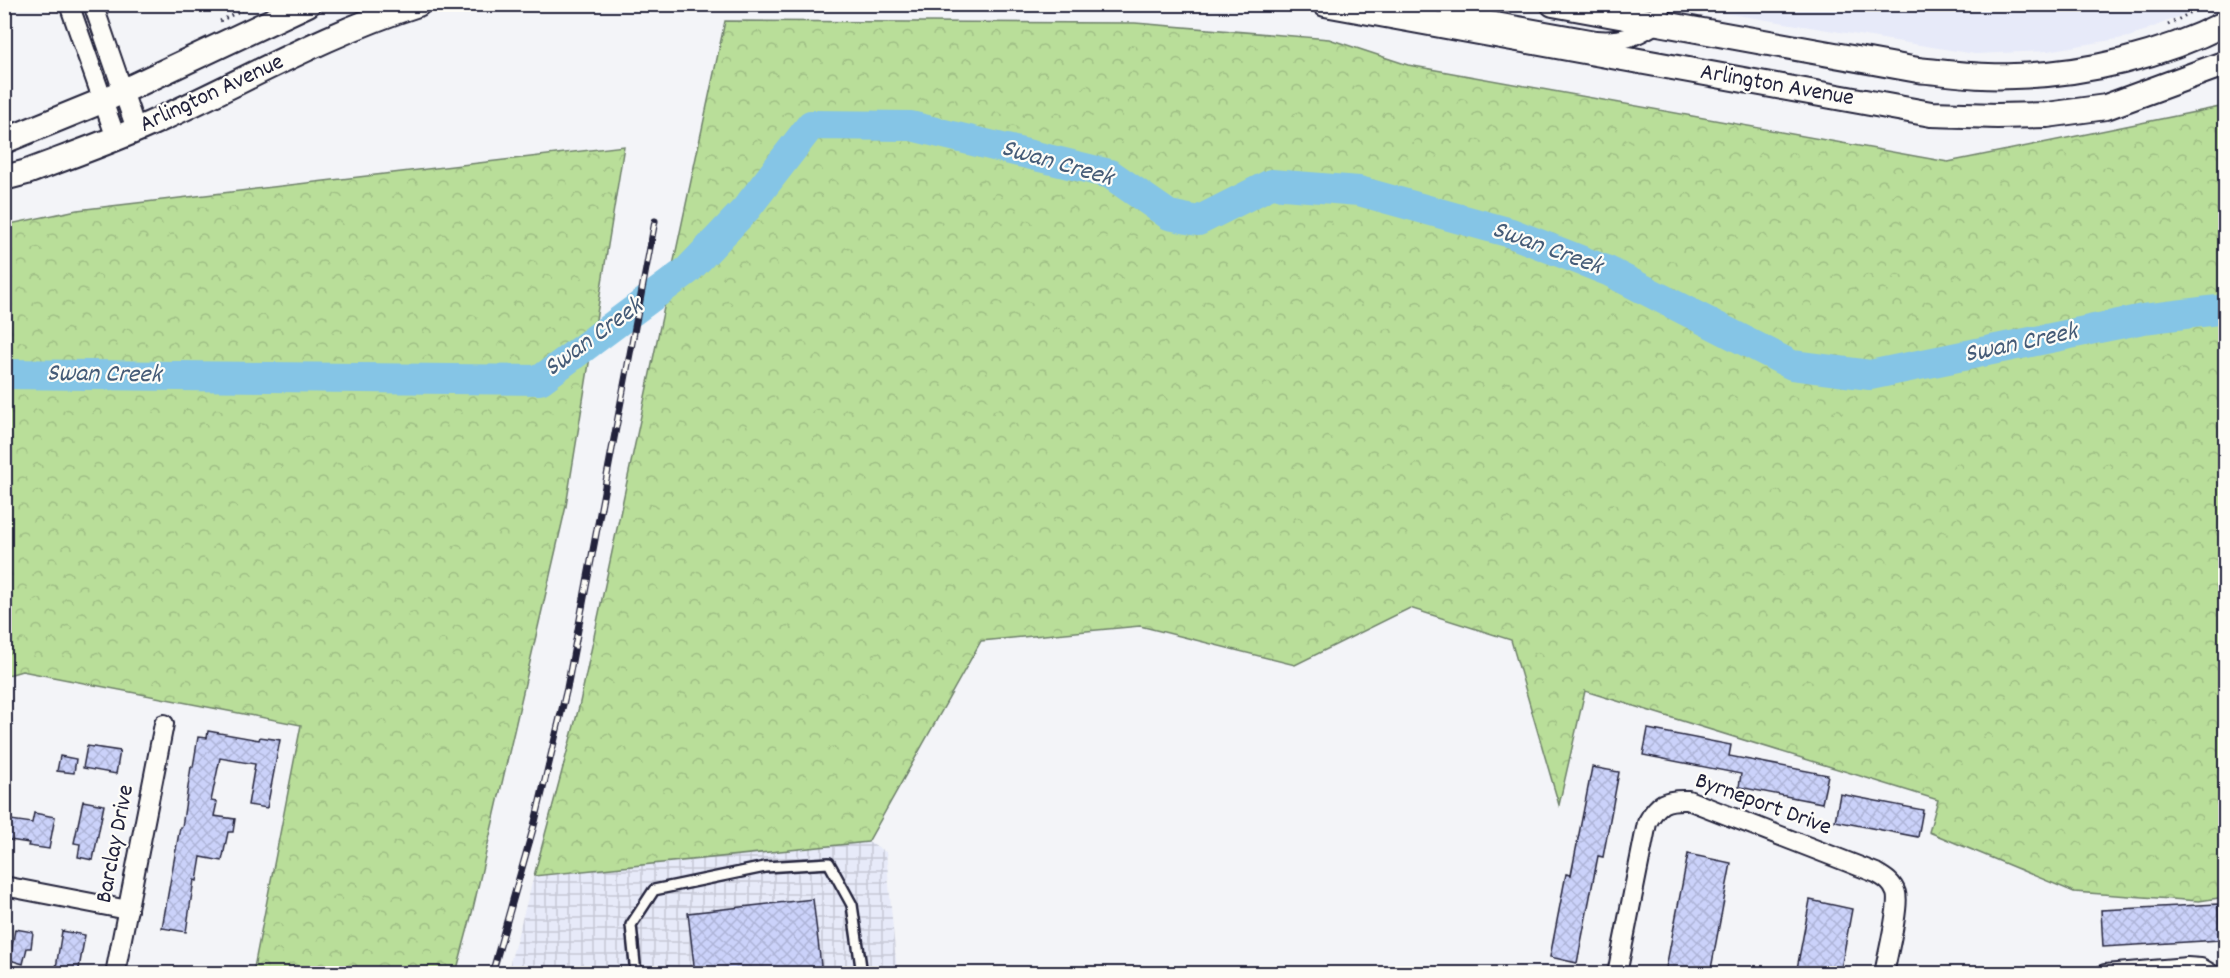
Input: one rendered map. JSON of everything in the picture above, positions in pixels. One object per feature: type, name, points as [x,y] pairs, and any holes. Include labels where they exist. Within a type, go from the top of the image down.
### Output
[{"type":"street","points":[[69,4],[112,96],[126,134]]},
{"type":"street","points":[[93,4],[112,96]]},
{"type":"street","name":"Arlington Avenue","points":[[4,141],[112,96],[308,4]]},
{"type":"street","name":"Arlington Avenue","points":[[4,178],[27,172],[126,134],[299,53],[417,4]]},
{"type":"street","name":"Arlington Avenue","points":[[1325,4],[1931,114],[2037,115],[2106,107],[2226,63]]},
{"type":"street","points":[[1407,4],[1432,24],[1462,16],[1615,42],[1631,38],[1659,14]]},
{"type":"street","name":"Arlington Avenue","points":[[1553,4],[1659,14],[1918,70],[1968,75],[2014,76],[2070,71],[2177,46],[2226,23]]},
{"type":"street","name":"Barclay Drive","points":[[115,974],[164,724]]},
{"type":"street","name":"Byrneport Drive","points":[[1617,974],[1647,823],[1655,808],[1671,799],[1688,800],[1699,804],[1876,873],[1890,883],[1897,895],[1884,974]]},
{"type":"street","points":[[4,886],[128,910]]},
{"type":"street","points":[[2105,974],[2187,967],[2201,968],[2211,974]]},
{"type":"lane","points":[[636,974],[631,925],[654,890],[765,867],[829,863],[852,905],[862,974]]},
{"type":"path","points":[[2165,26],[2206,4]]},
{"type":"shaded area","points":[[1675,5],[2207,5],[2129,37],[2048,51],[1975,54]]},
{"type":"shaded area","points":[[868,842],[886,852],[897,973],[507,974],[534,876]]},
{"type":"green space","points":[[725,21],[1135,23],[1329,39],[1408,65],[1948,162],[2225,106],[2225,897],[2199,901],[2074,892],[1929,832],[1938,800],[1585,691],[1559,805],[1511,640],[1410,608],[1295,665],[1140,626],[981,641],[868,842],[534,876],[579,707]]},
{"type":"green space","points":[[624,146],[566,506],[472,913],[456,973],[253,973],[301,725],[22,671],[5,676],[5,225],[77,210]]},
{"type":"building","points":[[1648,729],[1731,745],[1729,756],[1828,775],[1822,803],[1739,787],[1741,774],[1643,755]]},
{"type":"building","points":[[208,731],[259,740],[260,737],[280,740],[267,808],[248,805],[255,764],[220,758],[211,801],[217,802],[214,816],[235,819],[233,832],[228,832],[222,861],[201,857],[197,881],[194,880],[186,932],[162,928],[198,737],[207,738]]},
{"type":"building","points":[[87,746],[120,751],[116,774],[83,768]]},
{"type":"building","points":[[60,756],[76,759],[74,773],[57,771]]},
{"type":"building","points":[[1592,767],[1619,772],[1603,857],[1598,856],[1577,963],[1550,957],[1566,874],[1571,875]]},
{"type":"building","points":[[1840,794],[1923,810],[1918,837],[1835,821]]},
{"type":"building","points":[[83,801],[104,805],[93,860],[78,857],[80,844],[74,843]]},
{"type":"building","points":[[34,813],[55,817],[49,849],[4,839],[4,819],[32,823]]},
{"type":"building","points":[[1688,854],[1731,863],[1710,974],[1693,974],[1666,968]]},
{"type":"building","points":[[813,899],[822,974],[695,974],[688,913]]},
{"type":"building","points":[[1810,900],[1852,909],[1840,974],[1796,974]]},
{"type":"building","points":[[2218,904],[2220,940],[2103,947],[2101,910]]},
{"type":"building","points":[[15,929],[33,932],[31,948],[27,948],[23,964],[10,960]]},
{"type":"building","points":[[62,931],[85,935],[78,974],[55,974]]},
{"type":"waterway","name":"Swan Creek","points":[[4,374],[540,380],[688,270],[746,209],[811,125],[911,126],[1110,174],[1169,215],[1198,221],[1271,184],[1359,191],[1511,233],[1608,271],[1792,365],[1870,375],[2143,319],[2226,309]]},
{"type":"railway","points":[[492,974],[535,822],[567,688],[655,221]]}]
